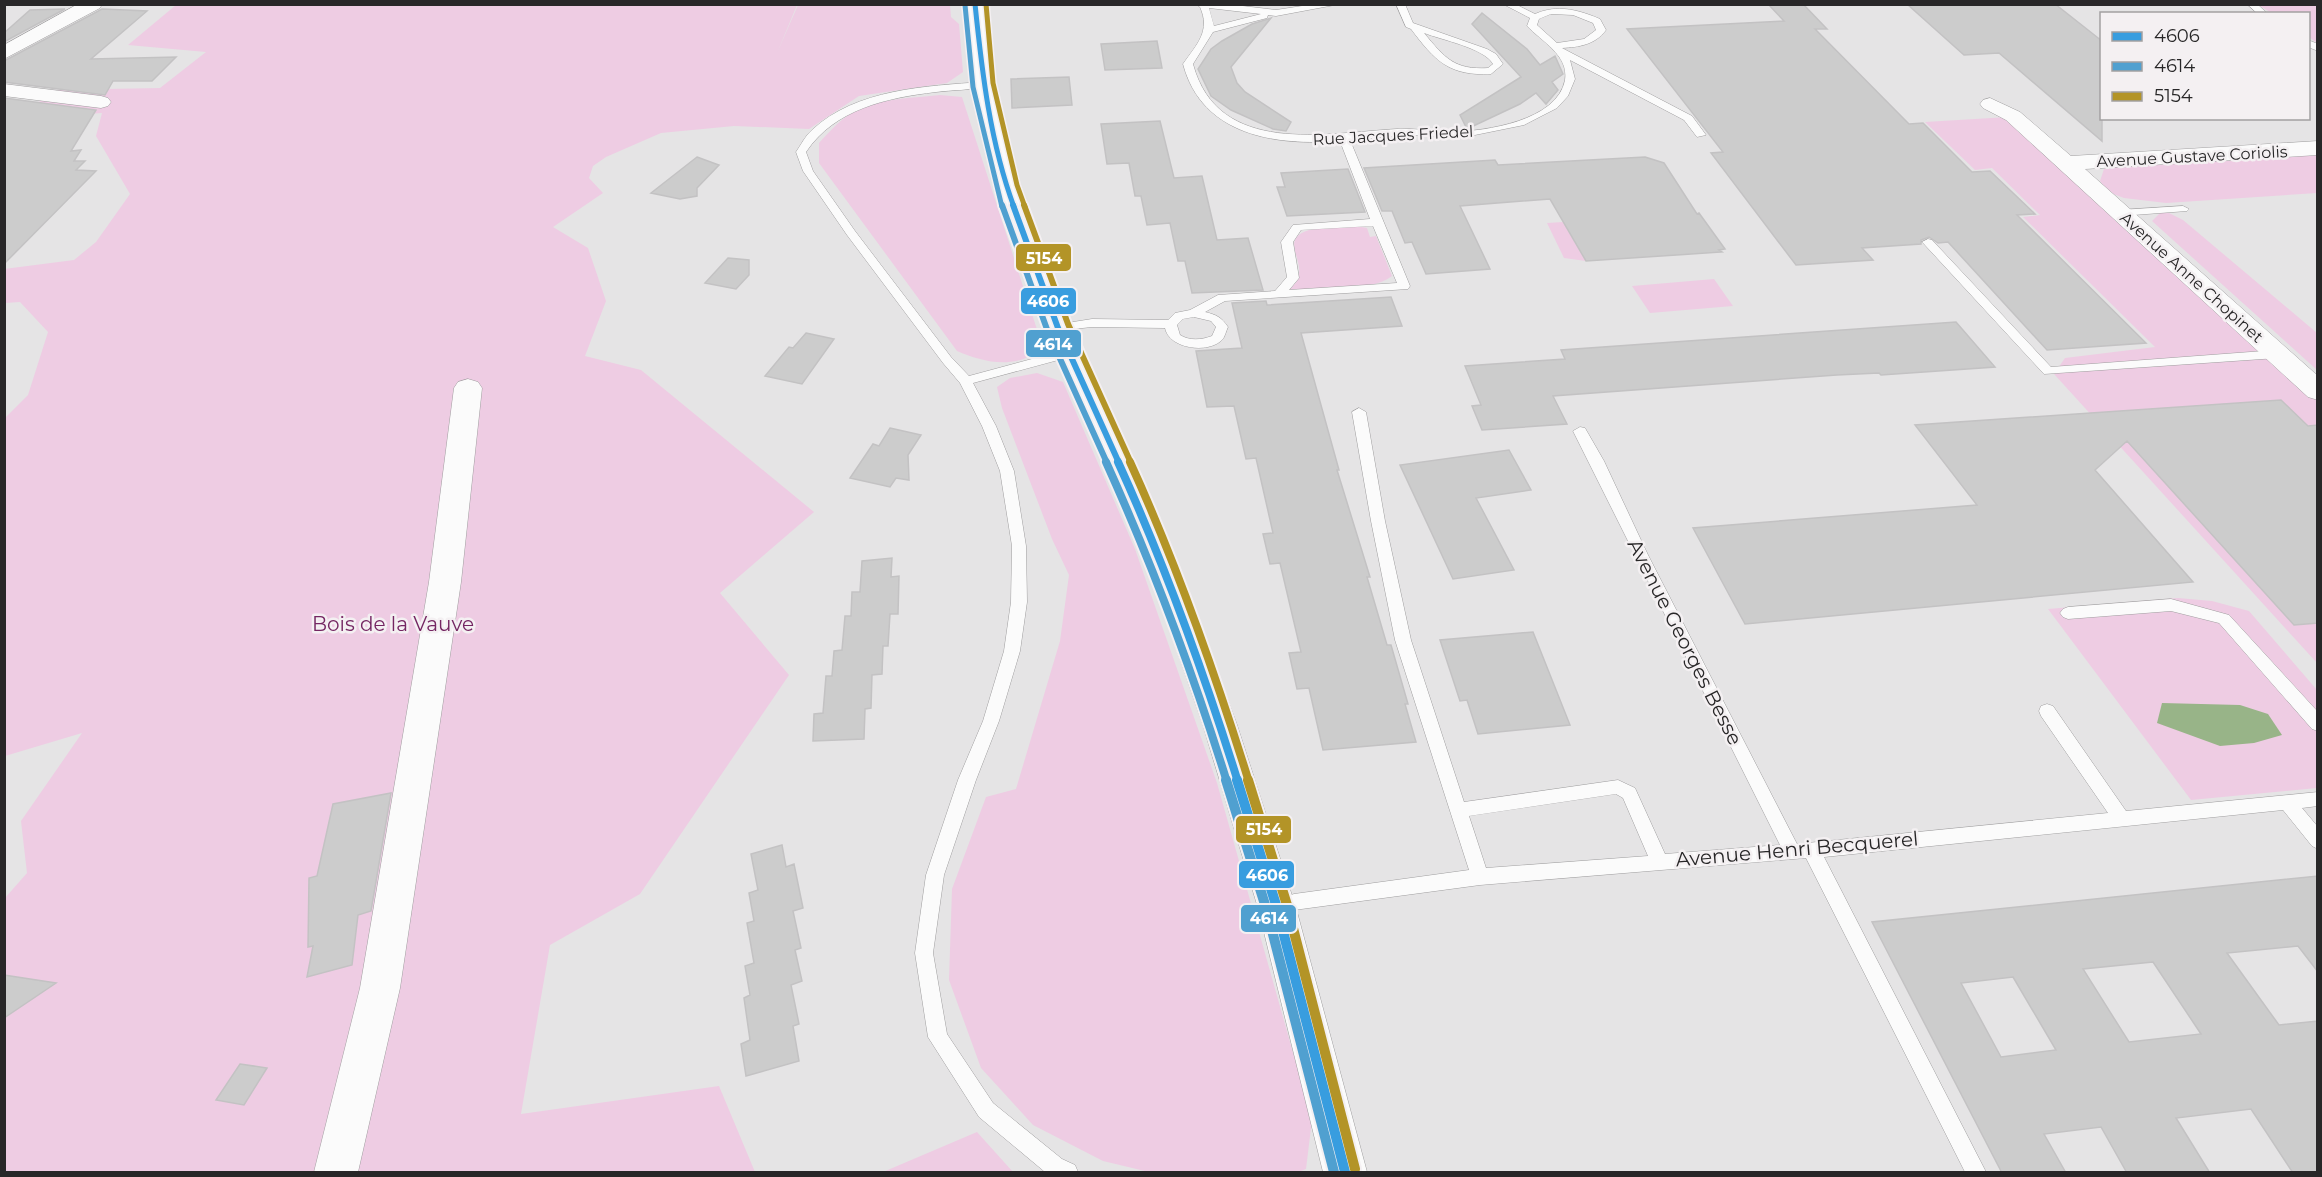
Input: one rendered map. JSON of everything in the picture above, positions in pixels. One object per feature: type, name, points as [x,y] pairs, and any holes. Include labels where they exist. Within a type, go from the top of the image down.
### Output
[{"type":"street","points":[[4,53],[93,4]]},
{"type":"street","points":[[975,4],[983,85],[1007,188],[1063,341],[1155,543],[1220,725],[1277,908],[1345,1173]]},
{"type":"street","points":[[4,90],[101,102]]},
{"type":"street","name":"Avenue Anne Chopinet","points":[[1990,104],[2013,116],[2318,391]]},
{"type":"street","name":"Avenue Gustave Coriolis","points":[[2066,163],[2318,148]]},
{"type":"street","points":[[336,1173],[380,988],[445,582],[468,388]]},
{"type":"lane","points":[[1202,5],[1211,18],[1211,30],[1276,13],[1336,4]]},
{"type":"lane","points":[[1400,4],[1408,25],[1484,51],[1493,56],[1498,64],[1491,71],[1474,73],[1453,68],[1447,65],[1416,29]]},
{"type":"lane","points":[[1507,4],[1535,17]]},
{"type":"lane","points":[[1202,5],[1276,13]]},
{"type":"lane","points":[[1558,49],[1596,38],[1601,30],[1597,21],[1580,14],[1560,11],[1545,12],[1535,17],[1532,26],[1558,49],[1688,118],[1701,135]]},
{"type":"lane","name":"Rue Jacques Friedel","points":[[1211,30],[1188,64],[1190,78],[1199,95],[1214,110],[1251,130],[1302,139],[1406,132],[1452,135],[1502,128],[1527,121],[1548,111],[1567,91],[1570,78],[1568,65],[1558,49]]},
{"type":"lane","points":[[983,85],[875,99],[842,113],[808,137],[801,152],[808,171],[844,223],[947,360],[966,381],[988,426],[1006,471],[1019,546],[1019,602],[1012,651],[991,721],[967,780],[935,875],[924,953],[938,1037],[986,1110],[1055,1167],[1068,1173]]},
{"type":"lane","points":[[1194,313],[1209,315],[1219,321],[1222,327],[1217,338],[1200,344],[1177,339],[1171,332],[1171,324],[1179,316],[1194,313],[1222,298],[1404,286],[1344,137]]},
{"type":"lane","points":[[2121,213],[2183,209]]},
{"type":"lane","points":[[1278,294],[1293,278],[1287,242],[1297,227],[1377,222]]},
{"type":"lane","points":[[1928,242],[2048,371],[2277,354]]},
{"type":"lane","points":[[966,381],[1063,341],[1092,323],[1171,324]]},
{"type":"lane","points":[[1359,412],[1378,521],[1403,640],[1480,877]]},
{"type":"lane","name":"Avenue Georges Besse","points":[[1580,431],[1792,852]]},
{"type":"lane","points":[[2068,613],[2171,605],[2224,619],[2318,724]]},
{"type":"lane","points":[[2047,711],[2121,818]]},
{"type":"lane","points":[[1458,810],[1618,787],[1629,793],[1659,861]]},
{"type":"lane","name":"Avenue Henri Becquerel","points":[[1277,908],[1294,902],[1480,877],[1792,852],[2318,799]]},
{"type":"lane","points":[[2287,802],[2318,841]]},
{"type":"lane","points":[[1811,850],[1976,1173]]},
{"type":"green space","name":"Bois de la Vauve","points":[[176,5],[797,5],[777,53],[798,5],[950,5],[951,17],[959,24],[963,72],[947,83],[859,96],[809,129],[734,126],[661,133],[606,157],[593,166],[589,178],[603,193],[553,227],[588,248],[606,301],[585,356],[641,370],[814,512],[720,593],[789,675],[640,894],[550,945],[521,1114],[719,1086],[755,1172],[5,1172],[5,898],[27,873],[21,821],[82,733],[5,756],[5,418],[28,395],[48,332],[20,302],[5,303],[4,269],[74,260],[96,242],[130,194],[96,136],[102,113],[22,119],[51,90],[160,88],[206,52],[128,45]]},
{"type":"green space","points":[[2258,5],[2317,5],[2317,43],[2310,38],[2310,12],[2270,12]]},
{"type":"green space","points":[[940,95],[962,97],[1042,345],[1030,356],[1019,360],[992,362],[957,351],[819,163],[819,143],[853,112],[869,105],[889,101]]},
{"type":"green space","points":[[2008,117],[2317,400],[2317,663],[2054,374],[2065,358],[2155,347],[2023,217],[2040,215],[1992,168],[1975,170],[1925,122]]},
{"type":"green space","points":[[2317,153],[2317,193],[2166,203],[2124,198],[2108,192],[2100,181],[2104,169],[2123,165]]},
{"type":"green space","points":[[2163,210],[2183,220],[2317,333],[2317,370],[2152,221]]},
{"type":"green space","points":[[1563,222],[1586,261],[1564,258],[1547,223]]},
{"type":"green space","points":[[1320,227],[1367,228],[1370,237],[1376,236],[1392,276],[1356,288],[1287,291],[1296,282],[1299,273],[1294,249],[1299,235]]},
{"type":"green space","points":[[1714,279],[1733,306],[1650,313],[1632,286]]},
{"type":"green space","points":[[1037,373],[1063,382],[1135,549],[1217,783],[1312,1120],[1306,1169],[1298,1172],[1149,1172],[1103,1161],[1033,1125],[981,1068],[949,980],[952,889],[986,797],[1016,789],[1060,641],[1069,575],[1052,539],[1002,408],[997,387],[1010,378]]},
{"type":"green space","points":[[2178,598],[2212,601],[2249,611],[2317,690],[2317,788],[2191,800],[2048,609]]},
{"type":"green space","points":[[977,1132],[1013,1172],[883,1172]]},
{"type":"shaded area","points":[[2162,703],[2240,705],[2268,714],[2282,735],[2254,743],[2220,746],[2157,723]]},
{"type":"building","points":[[1768,4],[1803,4],[1827,29],[1815,29],[1909,124],[1923,123],[1972,172],[1990,171],[2035,214],[2017,215],[2146,343],[2047,350],[1948,242],[1938,243],[1929,237],[1921,240],[1921,244],[1862,248],[1873,260],[1796,265],[1711,153],[1723,152],[1627,29],[1784,21]]},
{"type":"building","points":[[1907,4],[2055,4],[2100,39],[2102,141],[1999,53],[1964,55]]},
{"type":"building","points":[[65,9],[4,42],[4,33],[30,10]]},
{"type":"building","points":[[102,9],[147,11],[91,59],[176,57],[152,81],[113,81],[105,95],[4,82],[4,61]]},
{"type":"building","points":[[1482,13],[1527,49],[1540,65],[1555,56],[1563,74],[1552,82],[1558,90],[1546,104],[1536,93],[1520,104],[1467,129],[1460,115],[1521,77],[1472,24]]},
{"type":"building","points":[[1271,18],[1231,67],[1237,83],[1245,92],[1291,122],[1286,131],[1273,129],[1231,110],[1211,96],[1198,69],[1211,49],[1222,41],[1252,24]]},
{"type":"building","points":[[1157,41],[1162,68],[1105,70],[1101,44]]},
{"type":"building","points":[[1069,77],[1072,105],[1012,108],[1011,79]]},
{"type":"building","points":[[4,98],[96,110],[71,151],[81,150],[74,161],[85,161],[76,170],[96,171],[4,264]]},
{"type":"building","points":[[1160,121],[1174,178],[1202,176],[1217,240],[1248,238],[1263,290],[1192,293],[1185,261],[1178,261],[1170,223],[1147,225],[1141,196],[1135,196],[1129,163],[1107,164],[1101,124]]},
{"type":"building","points":[[697,157],[719,165],[697,188],[697,196],[680,199],[651,193]]},
{"type":"building","points":[[1645,157],[1664,163],[1697,214],[1699,213],[1725,249],[1719,250],[1722,252],[1586,261],[1550,199],[1460,206],[1490,269],[1426,274],[1412,242],[1405,243],[1392,211],[1382,211],[1364,168],[1495,160],[1498,165]]},
{"type":"building","points":[[1348,169],[1365,212],[1287,216],[1277,187],[1285,187],[1281,173]]},
{"type":"building","points":[[728,258],[749,260],[749,275],[736,289],[705,283]]},
{"type":"building","points":[[1391,297],[1402,326],[1301,333],[1339,470],[1337,470],[1370,577],[1367,577],[1387,645],[1391,645],[1408,704],[1405,704],[1416,742],[1323,750],[1309,688],[1297,689],[1289,653],[1301,652],[1280,563],[1270,564],[1263,534],[1273,533],[1256,458],[1246,459],[1234,406],[1207,407],[1196,351],[1242,348],[1232,303],[1266,301],[1267,305]]},
{"type":"building","points":[[1956,322],[1995,367],[1881,375],[1879,373],[1837,375],[1553,396],[1567,424],[1482,430],[1472,406],[1481,405],[1465,366],[1565,359],[1561,350]]},
{"type":"building","points":[[806,333],[834,339],[802,384],[765,376],[789,347],[793,348]]},
{"type":"building","points":[[2281,400],[2308,426],[2318,425],[2318,623],[2294,625],[2127,441],[2095,470],[2193,582],[1745,624],[1693,528],[1977,505],[1915,425]]},
{"type":"building","points":[[890,428],[921,435],[908,455],[909,480],[896,478],[890,487],[850,478],[873,444],[879,446]]},
{"type":"building","points":[[1509,450],[1531,490],[1476,498],[1514,570],[1453,579],[1400,465]]},
{"type":"building","points":[[892,558],[891,577],[899,576],[898,614],[890,614],[888,646],[883,646],[882,674],[872,675],[871,708],[865,709],[864,739],[813,741],[814,714],[823,713],[826,676],[832,676],[834,651],[842,650],[845,616],[851,616],[852,592],[860,592],[862,561]]},
{"type":"building","points":[[1533,632],[1570,725],[1478,734],[1467,700],[1460,701],[1440,640]]},
{"type":"building","points":[[391,793],[371,911],[358,915],[352,965],[307,977],[313,946],[308,947],[309,878],[317,876],[333,804]]},
{"type":"building","points":[[782,845],[786,867],[794,864],[803,908],[793,911],[801,948],[795,950],[802,981],[791,985],[799,1024],[793,1026],[799,1061],[746,1076],[741,1044],[750,1040],[744,998],[750,995],[745,966],[754,963],[747,923],[754,921],[749,893],[758,890],[751,854]]},
{"type":"building","points":[[2318,876],[2318,972],[2298,946],[2227,953],[2279,1025],[2318,1021],[2318,1173],[2293,1173],[2251,1109],[2176,1118],[2210,1173],[2127,1173],[2101,1127],[2044,1134],[2066,1173],[2002,1173],[1872,922]],"holes":[[[2153,962],[2201,1034],[2129,1042],[2083,969]],[[2013,977],[2056,1050],[2001,1057],[1961,983]]]},
{"type":"building","points":[[4,975],[56,983],[4,1018]]},
{"type":"building","points":[[240,1064],[267,1068],[244,1105],[216,1100]]},
{"type":"transit line","name":"4606","points":[[975,4],[983,85],[1007,188],[1058,328],[1155,543],[1220,725],[1277,908],[1345,1172]]},
{"type":"transit line","name":"5154","points":[[986,4],[993,83],[1017,185],[1068,324],[1165,539],[1230,721],[1287,905],[1355,1169]]},
{"type":"transit line","name":"4614","points":[[965,5],[973,87],[997,192],[1048,332],[1145,547],[1210,728],[1267,911],[1334,1172]]}]
